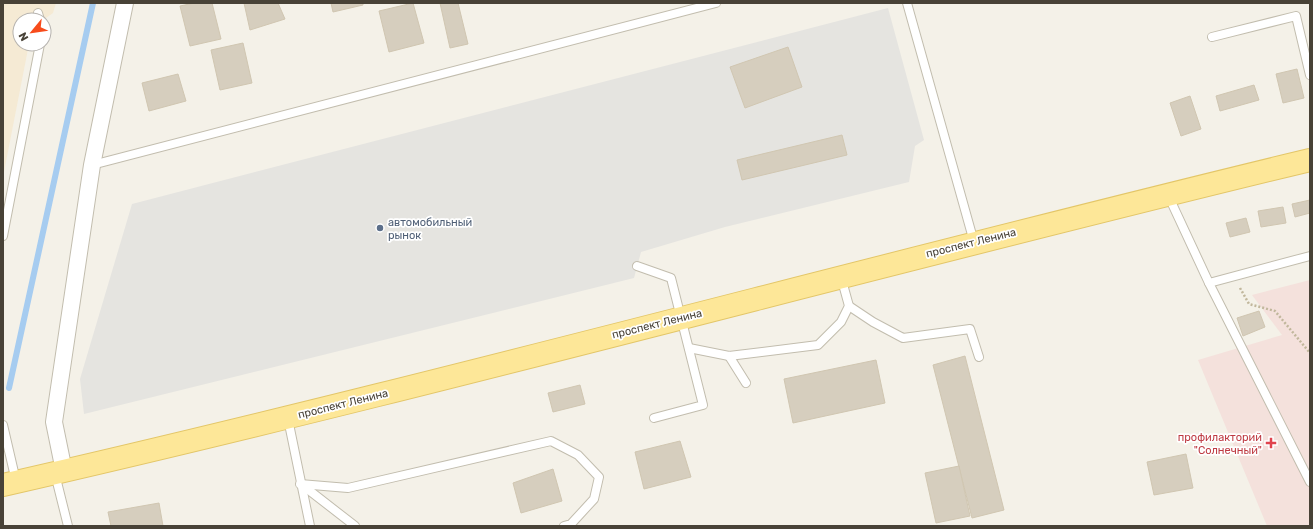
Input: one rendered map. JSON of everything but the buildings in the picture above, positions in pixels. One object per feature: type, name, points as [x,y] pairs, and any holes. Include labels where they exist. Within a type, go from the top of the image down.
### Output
[{"type":"main road","name":"проспект Ленина","points":[[9,484],[288,418],[974,242],[1310,160]]},
{"type":"street","points":[[59,472],[54,422],[92,165],[125,3]]},
{"type":"lane","points":[[92,165],[716,3]]},
{"type":"lane","points":[[907,3],[974,242]]},
{"type":"lane","points":[[1212,37],[1296,16],[1310,75]]},
{"type":"lane","points":[[3,236],[38,52]]},
{"type":"lane","points":[[1168,195],[1209,283],[1310,482]]},
{"type":"lane","points":[[1209,283],[1310,256]]},
{"type":"lane","points":[[637,266],[671,278],[703,405],[654,418]]},
{"type":"lane","points":[[841,277],[849,306],[873,322],[904,338],[970,330],[979,357]]},
{"type":"lane","points":[[689,348],[729,356],[818,345],[841,322],[849,306]]},
{"type":"lane","points":[[729,356],[746,383]]},
{"type":"lane","points":[[288,418],[300,484],[310,526]]},
{"type":"lane","points":[[3,425],[9,484]]},
{"type":"lane","points":[[300,484],[348,488],[551,441],[578,454],[599,477],[594,499],[571,524],[564,526]]},
{"type":"lane","points":[[59,472],[68,526]]},
{"type":"lane","points":[[300,484],[355,526]]},
{"type":"path","points":[[1234,276],[1249,304],[1275,311],[1310,353]]},
{"type":"shaded area","points":[[3,3],[56,3],[52,14],[52,12],[12,12],[12,52],[27,52],[3,177]]},
{"type":"shaded area","name":"автомобильный рынок","points":[[888,8],[924,140],[915,146],[909,182],[725,227],[641,252],[634,278],[84,414],[80,379],[132,204]]},
{"type":"shaded area","name":"профилакторий \"Солнечный\"","points":[[1310,280],[1310,526],[1267,526],[1198,360],[1282,335],[1252,295]]},
{"type":"waterway","points":[[9,388],[93,3]]},
{"type":"place","name":"автомобильный рынок","points":[[380,228]]},
{"type":"place","name":"профилакторий \"Солнечный\"","points":[[1271,443]]}]
